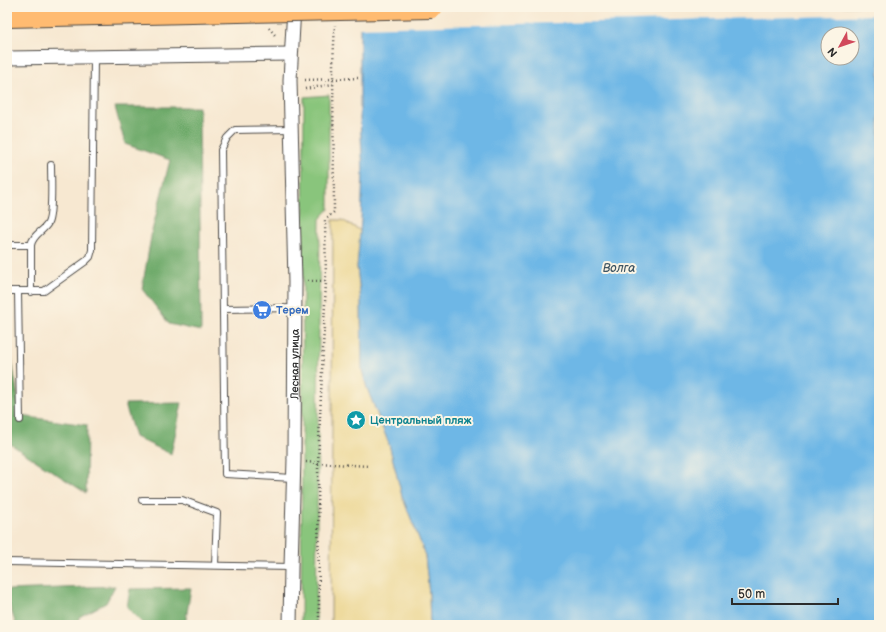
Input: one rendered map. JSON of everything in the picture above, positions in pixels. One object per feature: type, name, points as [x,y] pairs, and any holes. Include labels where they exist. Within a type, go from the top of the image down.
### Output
[{"type":"highway","points":[[7,16],[432,7]]},
{"type":"street","name":"Лесная улица","points":[[290,625],[294,478],[295,308],[290,54],[294,7]]},
{"type":"street","points":[[7,58],[290,54]]},
{"type":"lane","points":[[7,291],[39,292],[48,289],[90,257],[92,250],[94,57]]},
{"type":"lane","points":[[292,129],[235,130],[227,138],[221,150],[225,474],[294,478]]},
{"type":"lane","points":[[31,292],[31,245],[34,237],[47,225],[50,216],[51,165]]},
{"type":"lane","points":[[7,245],[31,245]]},
{"type":"lane","points":[[18,291],[20,420]]},
{"type":"lane","points":[[224,309],[295,308]]},
{"type":"lane","points":[[142,500],[182,500],[217,513],[215,565]]},
{"type":"lane","points":[[7,562],[291,566]]},
{"type":"path","points":[[319,625],[318,463],[326,281],[325,220],[334,212],[333,63],[336,21]]},
{"type":"path","points":[[305,80],[360,78]]},
{"type":"path","points":[[305,89],[333,84]]},
{"type":"path","points":[[305,282],[326,281]]},
{"type":"path","points":[[303,461],[369,466]]},
{"type":"green space","points":[[329,95],[329,209],[320,219],[316,625],[301,625],[304,97]]},
{"type":"green space","points":[[115,107],[199,107],[201,331],[169,324],[142,289],[152,231],[170,160],[125,144]]},
{"type":"green space","points":[[7,331],[21,416],[87,425],[86,493],[7,442]]},
{"type":"green space","points":[[182,403],[171,454],[135,437],[125,404]]},
{"type":"green space","points":[[115,586],[106,603],[79,617],[78,625],[16,625],[7,598],[7,590]]},
{"type":"green space","points":[[191,588],[185,625],[144,625],[127,607],[130,589]]},
{"type":"sand","name":"Центральный пляж","points":[[333,220],[342,220],[361,231],[357,267],[361,301],[362,370],[367,388],[389,444],[402,496],[425,556],[429,594],[430,625],[331,625]]},
{"type":"water","name":"Волга","points":[[360,7],[879,7],[879,625],[430,625],[429,594],[425,556],[402,496],[389,444],[367,388],[362,370],[361,301],[357,267],[363,172],[360,118]]},
{"type":"pier","points":[[358,7],[879,7],[879,15],[358,28]]},
{"type":"place","name":"Терем","points":[[262,310]]},
{"type":"place","name":"Центральный пляж","points":[[356,420]]}]
